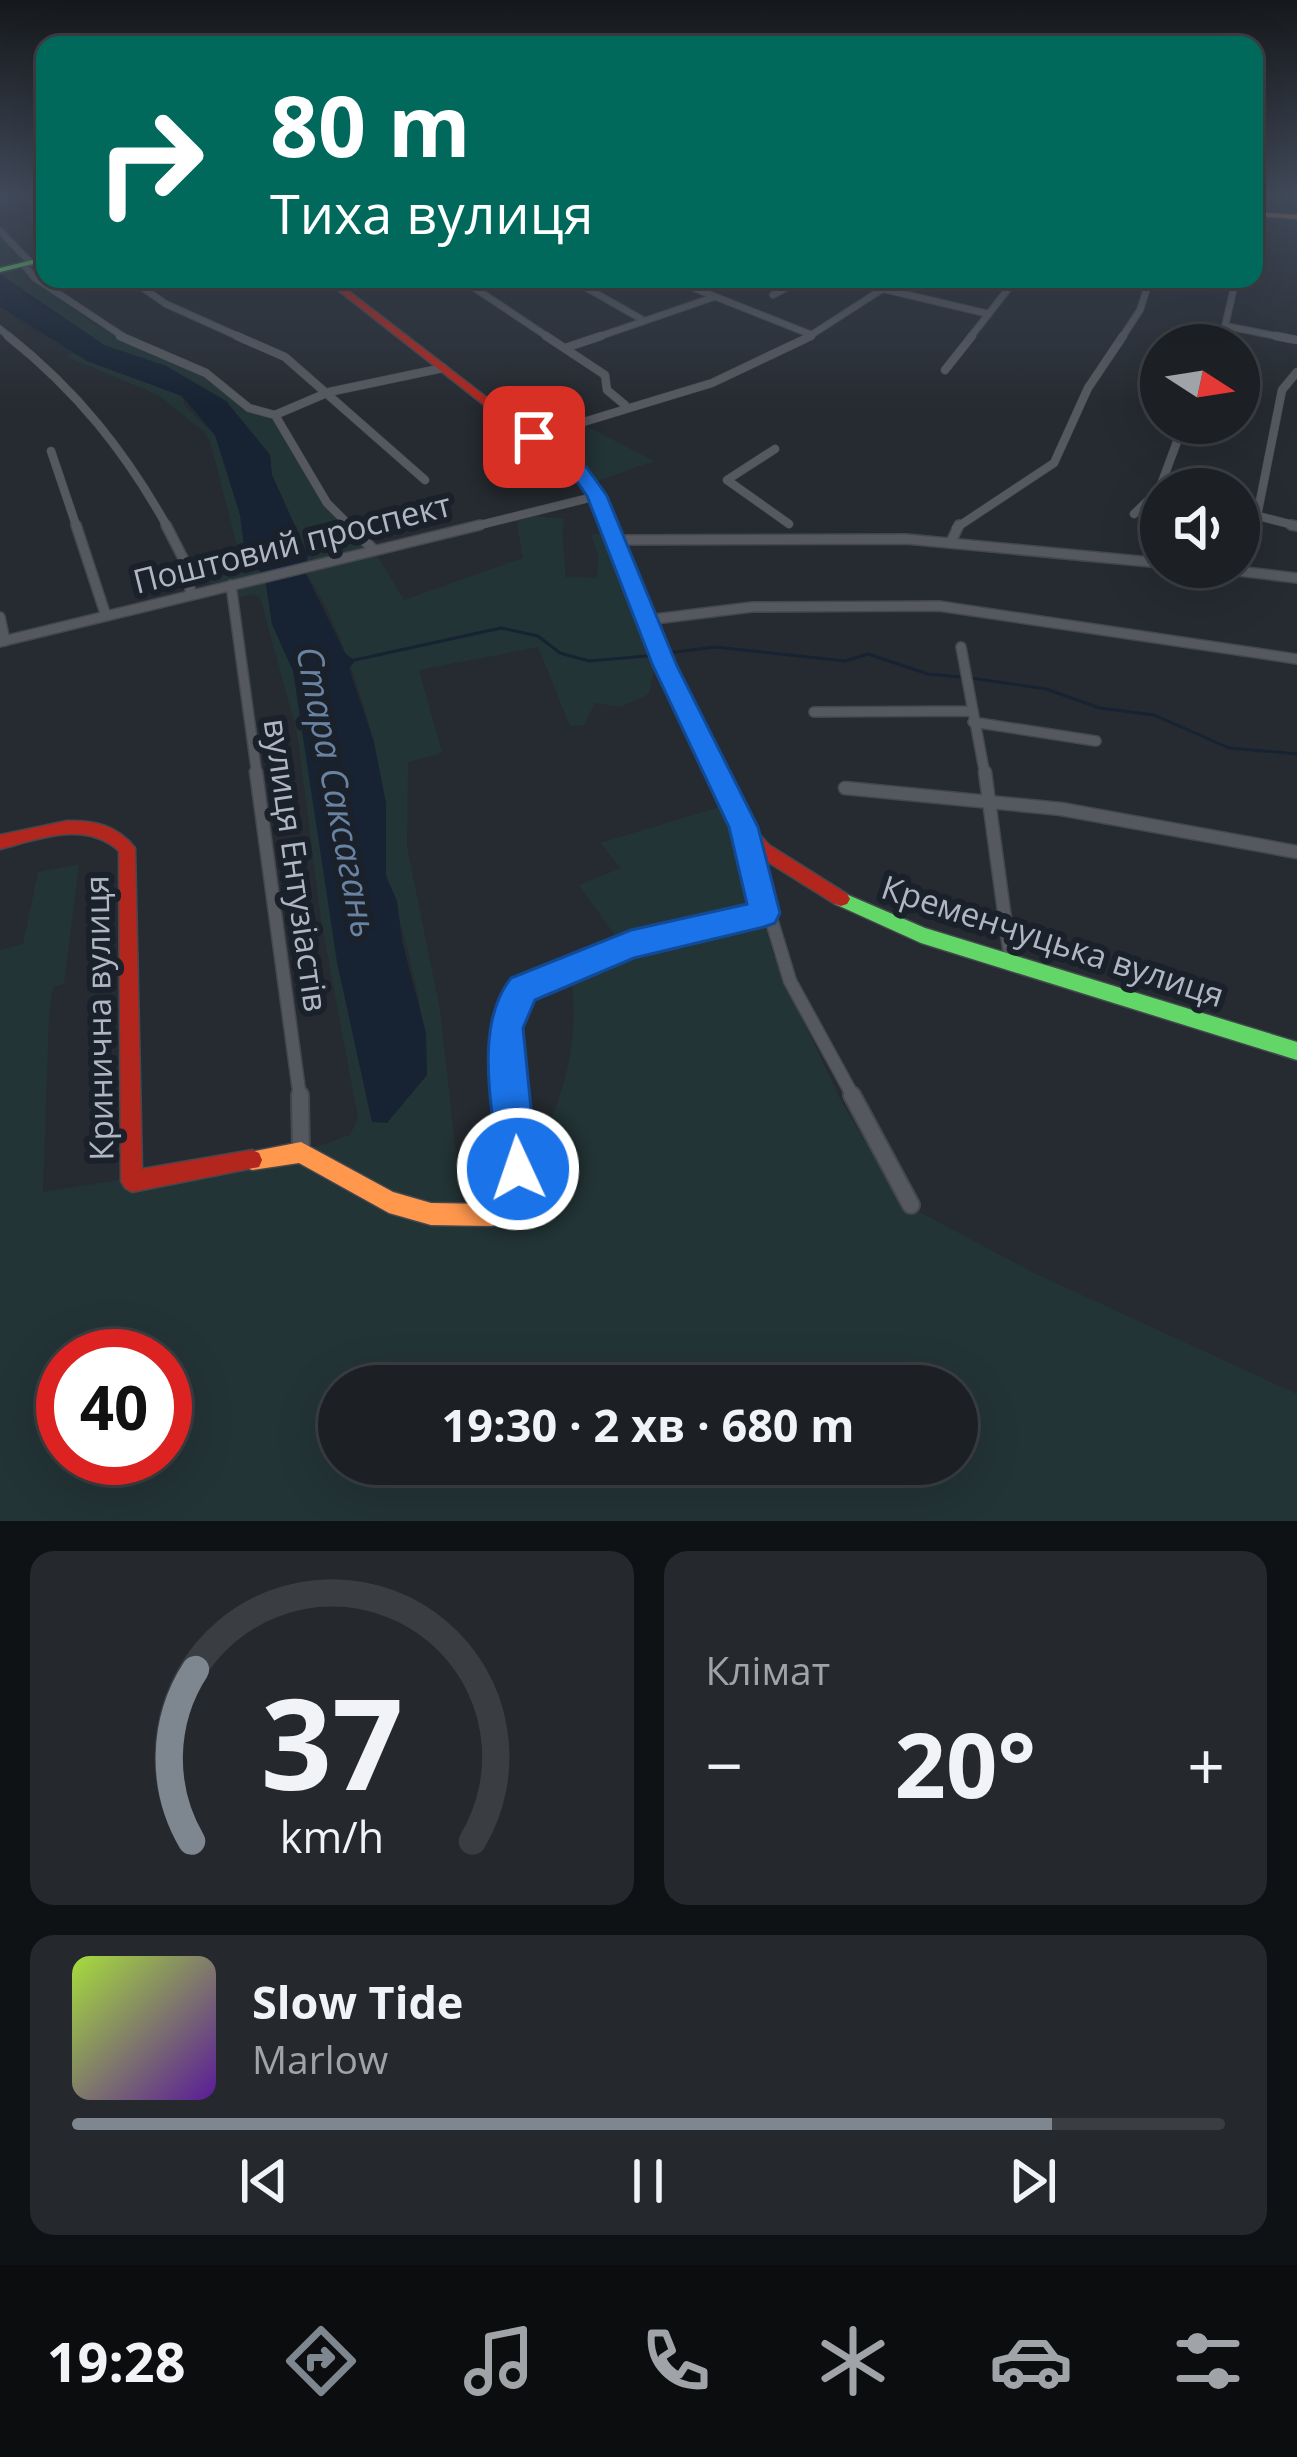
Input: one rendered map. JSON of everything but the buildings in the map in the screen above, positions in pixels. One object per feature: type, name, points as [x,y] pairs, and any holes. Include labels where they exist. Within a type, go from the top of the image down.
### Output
[{"type":"street","points":[[49,288],[109,331],[206,373],[249,408],[275,415],[329,392],[442,368]]},
{"type":"street","points":[[143,288],[166,304],[286,357],[424,480]]},
{"type":"street","points":[[340,288],[580,472],[597,496],[665,666],[743,827],[764,913],[797,998],[891,1156],[911,1205]]},
{"type":"street","points":[[475,288],[605,375],[607,390],[625,405]]},
{"type":"street","points":[[587,288],[643,320]]},
{"type":"street","points":[[692,288],[812,335]]},
{"type":"street","points":[[773,296],[786,288]]},
{"type":"street","points":[[945,370],[1009,288]]},
{"type":"street","points":[[951,542],[969,517],[1054,464],[1088,388],[1140,310],[1147,288]]},
{"type":"street","points":[[1226,324],[1234,288]]},
{"type":"street","points":[[534,437],[625,405],[715,382],[812,335],[883,289],[989,314]]},
{"type":"street","points":[[565,347],[714,297]]},
{"type":"street","points":[[0,329],[74,391],[119,440],[184,560],[191,595]]},
{"type":"street","points":[[1260,333],[1297,340]]},
{"type":"street","points":[[1260,501],[1282,390],[1297,372]]},
{"type":"street","points":[[275,415],[327,503],[374,550]]},
{"type":"street","points":[[762,536],[789,524],[727,480],[775,449]]},
{"type":"street","points":[[51,452],[106,616]]},
{"type":"street","name":"Поштовий проспект","points":[[2,642],[597,496]]},
{"type":"street","points":[[1134,514],[1140,508]]},
{"type":"street","points":[[1260,517],[1297,526]]},
{"type":"street","points":[[615,539],[762,536],[951,542],[1140,560]]},
{"type":"street","points":[[1260,574],[1297,578]]},
{"type":"street","name":"вулиця Ентузіастів","points":[[231,585],[300,1097],[301,1152]]},
{"type":"street","points":[[647,620],[752,607],[939,607],[1297,659]]},
{"type":"street","points":[[0,617],[2,642]]},
{"type":"street","points":[[961,647],[1008,909],[1011,963]]},
{"type":"street","points":[[814,712],[972,716],[1096,741]]},
{"type":"street","points":[[845,788],[1061,809],[1297,852]]},
{"type":"street","name":"Кременчуцька вулиця","points":[[743,827],[786,868],[840,899],[921,935],[1297,1051]]},
{"type":"street","name":"Кринична вулиця","points":[[0,842],[105,828],[121,836],[127,848],[132,1181],[301,1152]]},
{"type":"street","points":[[301,1152],[389,1202],[431,1214],[492,1215],[508,1201],[518,1169],[506,1028],[512,1004],[523,989],[631,945],[764,913]]},
{"type":"shaded area","points":[[0,264],[25,264],[36,279],[36,288],[47,288],[107,331],[199,369],[243,401],[269,412],[327,503],[372,549],[306,564],[308,555],[272,475],[270,455],[226,401],[166,366],[104,345],[0,274]]},
{"type":"shaded area","points":[[74,353],[182,396],[185,406],[215,435],[262,575],[218,586],[198,578],[241,561],[210,441],[158,395],[65,356]]},
{"type":"shaded area","points":[[584,425],[654,461],[597,481],[547,438]]},
{"type":"shaded area","points":[[516,519],[564,519],[565,577],[597,578],[598,555],[591,535],[606,533],[655,664],[649,694],[620,707],[595,703],[584,725],[570,726],[538,647],[419,670],[442,753],[408,762],[407,847],[440,1010],[463,1217],[508,1201],[516,1126],[553,1115],[572,1040],[568,963],[619,941],[579,885],[621,868],[600,843],[723,806],[738,829],[774,958],[840,1099],[901,1202],[1036,1274],[1297,1394],[1297,1521],[0,1521],[0,950],[23,944],[38,872],[79,864],[64,984],[53,987],[49,1013],[43,1192],[301,1152],[350,1135],[358,1118],[321,920],[297,732],[260,597],[236,598],[237,585],[265,578],[272,624],[293,671],[305,730],[337,962],[372,1122],[427,1075],[423,1025],[384,865],[378,769],[369,723],[340,639],[305,572],[375,552],[404,600],[523,558]]},
{"type":"water","name":"Стара Саксагань","points":[[0,274],[104,345],[166,366],[226,401],[270,455],[272,475],[308,555],[305,572],[345,653],[355,661],[349,668],[374,742],[386,803],[386,876],[397,901],[402,941],[426,1033],[427,1075],[387,1123],[372,1122],[337,962],[293,671],[272,624],[265,578],[245,553],[240,515],[215,435],[182,396],[87,361],[0,307]]},
{"type":"waterway","name":"Стара Саксагань","points":[[350,661],[501,628],[538,636],[560,653],[589,661],[658,655]]},
{"type":"waterway","points":[[667,653],[715,647],[845,661],[868,654],[928,674],[960,677]]},
{"type":"waterway","points":[[971,678],[1046,689],[1100,708],[1154,715],[1229,748],[1297,754]]},
{"type":"traffic: fast","points":[[0,270],[25,264]]},
{"type":"traffic: fast","points":[[841,899],[921,935],[1297,1051]]},
{"type":"traffic: slow","points":[[252,1160],[301,1152],[389,1202],[431,1214],[492,1215],[508,1188],[515,1160],[509,1047],[523,989],[631,945],[764,913]]},
{"type":"traffic: jam","points":[[340,288],[587,480],[693,727],[743,827],[763,850],[841,899]]},
{"type":"traffic: jam","points":[[0,842],[84,827],[114,836],[127,848],[132,1181],[252,1160]]},
{"type":"route","points":[[518,1169],[506,1028],[512,1004],[523,989],[631,945],[764,913],[743,827],[665,666],[597,496],[580,472],[534,437]]}]
